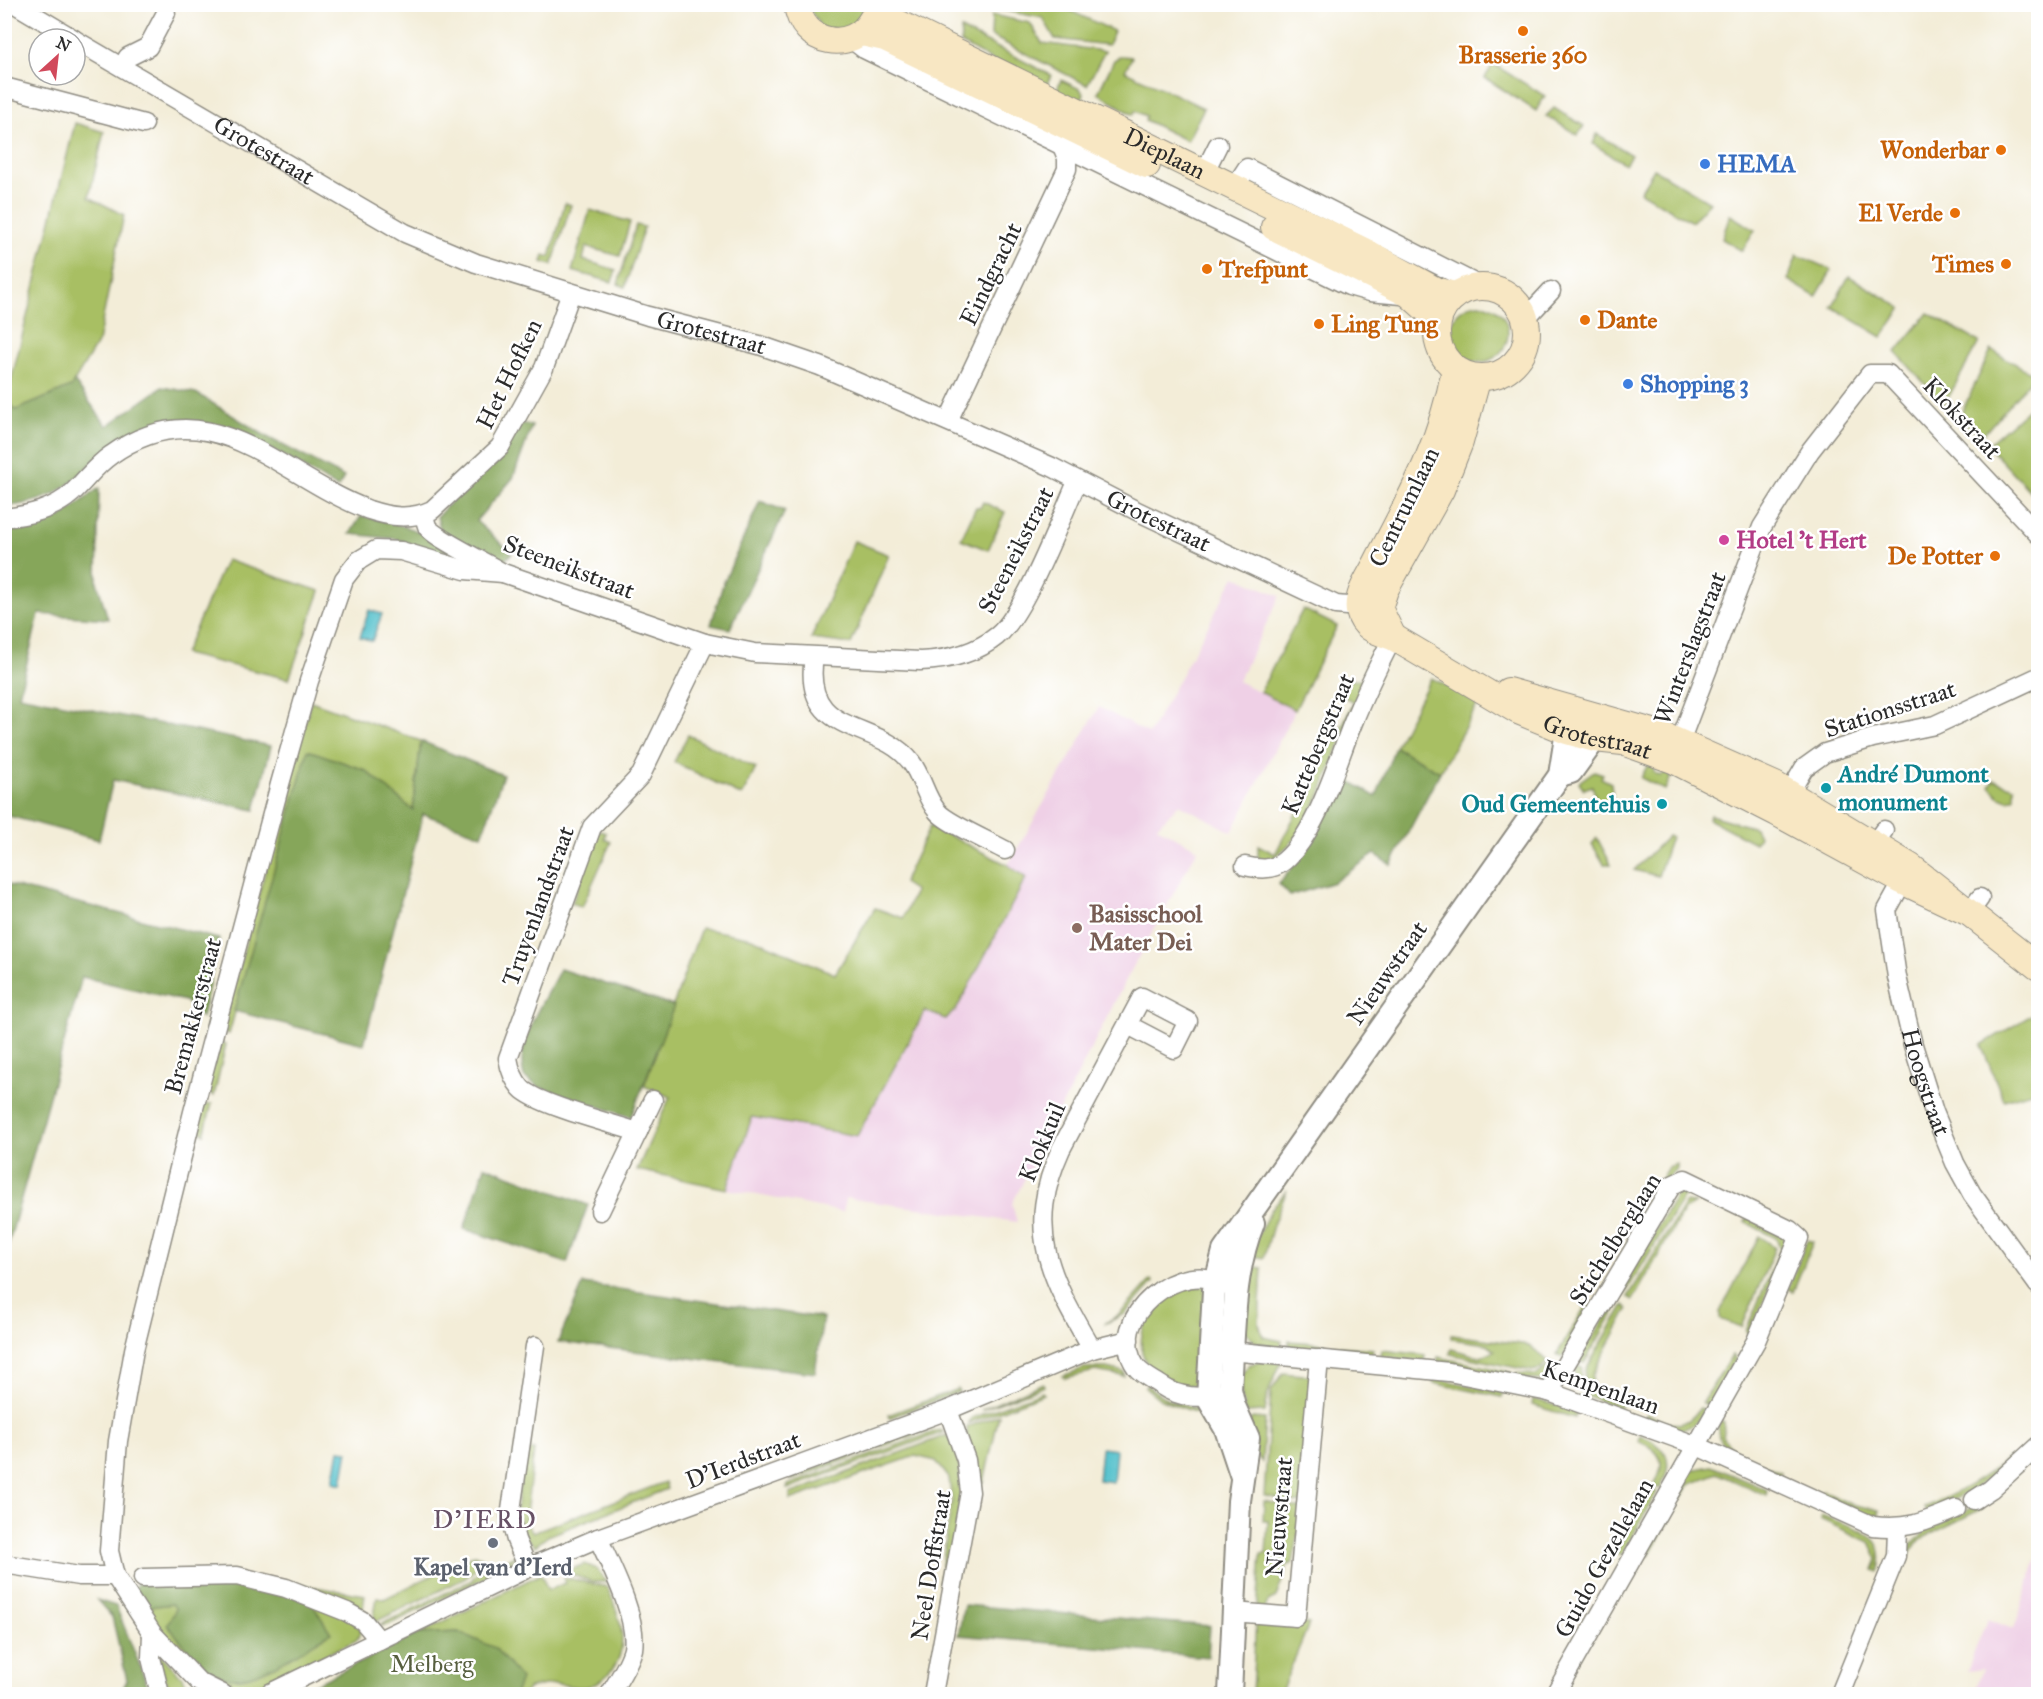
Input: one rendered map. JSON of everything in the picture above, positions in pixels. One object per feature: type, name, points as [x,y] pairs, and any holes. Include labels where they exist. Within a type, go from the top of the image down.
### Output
[{"type":"main road","name":"Dieplaan","points":[[797,4],[802,22],[815,35],[833,42],[856,36],[896,43],[1409,294],[1438,320]]},
{"type":"main road","name":"Dieplaan","points":[[856,36],[869,25],[876,6],[896,22],[1204,173],[1240,178],[1435,290],[1455,295]]},
{"type":"main road","points":[[1482,286],[1497,289],[1510,296],[1526,318],[1526,345],[1514,364],[1496,375],[1467,373],[1438,346],[1438,320],[1445,305],[1455,295],[1472,287],[1482,286]]},
{"type":"main road","name":"Centrumlaan","points":[[1369,608],[1363,589],[1424,474],[1449,399],[1467,373]]},
{"type":"main road","points":[[1369,608],[1393,637]]},
{"type":"main road","name":"Grotestraat","points":[[1393,637],[1461,675],[1518,711],[1568,731],[1593,724]]},
{"type":"main road","name":"Grotestraat","points":[[1461,675],[1593,724],[1623,742],[1676,751]]},
{"type":"main road","points":[[1676,751],[1783,803],[1906,874],[1972,908],[2038,967]]},
{"type":"main road","points":[[1783,803],[1879,836],[1906,874]]},
{"type":"street","name":"Grotestraat","points":[[15,4],[54,27]]},
{"type":"street","points":[[122,67],[128,57],[148,46],[166,13]]},
{"type":"street","name":"Dieplaan","points":[[856,36],[864,49],[1349,286],[1370,292],[1409,294]]},
{"type":"street","name":"Grotestraat","points":[[87,46],[405,233],[476,263],[572,293],[778,351],[820,366],[1052,467],[1077,482],[1336,605],[1369,608]]},
{"type":"street","points":[[4,87],[144,124]]},
{"type":"street","points":[[1204,173],[1218,145]]},
{"type":"street","name":"Eindgracht","points":[[948,421],[1067,170],[1067,158],[1062,146]]},
{"type":"street","points":[[1240,178],[1482,286]]},
{"type":"street","points":[[1526,318],[1551,291]]},
{"type":"street","name":"Het Hofken","points":[[424,514],[432,510],[501,447],[544,368],[572,293]]},
{"type":"street","name":"Klokstraat","points":[[1870,374],[1888,374],[2038,534]]},
{"type":"street","name":"Winterslagstraat","points":[[1676,751],[1762,528],[1810,451],[1870,374]]},
{"type":"street","points":[[4,518],[37,514],[70,495],[110,455],[139,438],[159,430],[187,428],[243,442],[361,507],[391,517],[424,514]]},
{"type":"street","name":"Steeneikstraat","points":[[424,514],[428,528],[443,540],[477,556],[503,573],[705,643],[755,653],[920,661],[946,660],[979,649],[999,635],[1018,609],[1077,482]]},
{"type":"street","name":"Bremakkerstraat","points":[[223,1695],[199,1682],[152,1633],[115,1576],[109,1551],[114,1484],[134,1350],[264,841],[309,681],[344,579],[358,561],[376,550],[401,551],[465,570],[503,573]]},
{"type":"street","name":"Kattebergstraat","points":[[1245,866],[1264,870],[1283,861],[1304,836],[1329,787],[1375,671],[1393,637]]},
{"type":"street","name":"Truyenlandstraat","points":[[638,1132],[538,1098],[522,1090],[511,1075],[508,1058],[592,827],[641,775],[705,643]]},
{"type":"street","points":[[814,657],[812,675],[818,700],[830,716],[893,747],[911,762],[937,812],[1005,850]]},
{"type":"street","name":"Stationsstraat","points":[[1783,803],[1804,768],[1825,753],[1873,738],[1935,725],[2038,677]]},
{"type":"street","name":"Nieuwstraat","points":[[1560,775],[1571,772],[1593,724]]},
{"type":"street","name":"Nieuwstraat","points":[[1230,1695],[1242,1474],[1248,1438],[1234,1406],[1222,1350],[1216,1279],[1224,1251],[1261,1202],[1560,775],[1568,731]]},
{"type":"street","name":"Hoogstraat","points":[[1906,874],[1887,910],[1893,961],[1913,1045],[1930,1101],[1955,1163],[1972,1194],[2032,1263],[2038,1285]]},
{"type":"street","name":"Klokkuil","points":[[1092,1349],[1068,1307],[1049,1260],[1041,1232],[1043,1199],[1061,1149],[1128,1025]]},
{"type":"street","points":[[600,1211],[653,1100]]},
{"type":"street","name":"Stichelberglaan","points":[[1549,1392],[1672,1185],[1685,1179],[1790,1230],[1799,1238],[1756,1341],[1695,1445]]},
{"type":"street","name":"Nieuwstraat","points":[[1242,1474],[1226,1430],[1208,1398],[1236,1297],[1244,1245],[1261,1202]]},
{"type":"street","points":[[1230,1389],[1208,1398],[1168,1390],[1136,1367],[1129,1340],[1139,1310],[1161,1290],[1190,1277],[1216,1279],[1236,1297]]},
{"type":"street","name":"D'Ierdstraat","points":[[268,1695],[528,1568],[598,1538],[948,1410],[1092,1349],[1129,1340]]},
{"type":"street","points":[[528,1568],[516,1540],[510,1517],[535,1346]]},
{"type":"street","name":"Kempenlaan","points":[[1222,1350],[1449,1372],[1549,1392],[1695,1445],[1873,1526],[1897,1529],[1929,1521],[1956,1509]]},
{"type":"street","name":"Nieuwstraat","points":[[1233,1612],[1296,1617],[1319,1359]]},
{"type":"street","name":"Neel Doffstraat","points":[[933,1695],[970,1492],[966,1460],[948,1410]]},
{"type":"street","name":"Guido Gezellelaan","points":[[1555,1695],[1695,1445]]},
{"type":"street","points":[[1974,1500],[2013,1471],[2038,1446]]},
{"type":"street","points":[[1840,1695],[1896,1556],[1897,1529]]},
{"type":"street","points":[[598,1538],[627,1610],[633,1637],[629,1660],[610,1695]]},
{"type":"street","points":[[4,1564],[79,1576],[115,1576]]},
{"type":"street","points":[[143,1578],[237,1576],[286,1588],[347,1612],[363,1621],[379,1640]]},
{"type":"street","points":[[152,1633],[150,1658],[160,1695]]},
{"type":"shaded area","name":"Basisschool Mater Dei","points":[[1235,576],[1280,596],[1238,681],[1295,710],[1232,832],[1179,804],[1157,827],[1198,849],[1127,978],[1012,1204],[1017,1222],[846,1198],[843,1212],[727,1189],[752,1117],[857,1136],[925,1011],[945,1019],[957,1009],[1026,878],[1008,865],[1099,707],[1149,734]]},
{"type":"shaded area","points":[[2038,1556],[2038,1694],[1974,1694],[1983,1669],[1967,1671],[1987,1619],[2014,1629]]},
{"type":"green space","points":[[864,4],[862,15],[850,29],[823,31],[807,5]]},
{"type":"green space","points":[[974,5],[1058,5],[1114,31],[1108,45],[1055,39],[1043,18]]},
{"type":"green space","points":[[992,15],[1030,23],[1042,43],[1105,51],[1087,85],[991,36]]},
{"type":"green space","points":[[961,29],[1051,75],[1044,90],[961,43]]},
{"type":"green space","points":[[1121,56],[1132,57],[1125,71],[1204,108],[1187,141],[1145,120],[1146,116],[1135,111],[1133,115],[1098,93],[1114,60]]},
{"type":"green space","points":[[1493,64],[1545,96],[1536,111],[1485,78]]},
{"type":"green space","points":[[1061,80],[1080,89],[1084,94],[1081,100],[1055,94]]},
{"type":"green space","points":[[1554,108],[1584,126],[1578,135],[1546,116]]},
{"type":"green space","points":[[75,123],[104,132],[89,197],[124,215],[98,342],[71,387],[16,411],[6,401]]},
{"type":"green space","points":[[1597,134],[1631,155],[1625,164],[1593,144]]},
{"type":"green space","points":[[1654,169],[1710,202],[1692,222],[1640,192]]},
{"type":"green space","points":[[565,203],[571,205],[552,265],[542,262],[544,255],[550,257]]},
{"type":"green space","points":[[590,210],[630,222],[620,256],[586,247],[583,260],[616,270],[612,282],[572,271]]},
{"type":"green space","points":[[1730,215],[1755,230],[1742,251],[1722,239]]},
{"type":"green space","points":[[636,225],[644,227],[625,287],[618,284]]},
{"type":"green space","points":[[1797,255],[1832,270],[1816,297],[1788,280]]},
{"type":"green space","points":[[1849,276],[1902,308],[1882,337],[1832,307]]},
{"type":"green space","points":[[1479,304],[1490,306],[1503,317],[1508,333],[1506,344],[1495,357],[1479,362],[1468,360],[1455,349],[1450,333],[1452,322],[1463,309]]},
{"type":"green space","points":[[1928,313],[1979,342],[1944,405],[1896,352]]},
{"type":"green space","points":[[1991,350],[2035,375],[1982,436],[1959,418]]},
{"type":"green space","points":[[74,381],[107,426],[162,387],[196,393],[269,438],[344,477],[338,488],[283,456],[223,429],[193,422],[163,422],[133,431],[105,451],[61,490],[38,500],[5,507],[6,401],[16,410],[71,387]]},
{"type":"green space","points":[[2038,400],[2038,500],[1987,445]]},
{"type":"green space","points":[[521,423],[532,426],[513,478],[476,521],[512,553],[504,561],[441,532],[437,517]]},
{"type":"green space","points":[[99,488],[97,582],[108,619],[39,614],[19,695],[271,746],[255,810],[113,780],[99,840],[5,815],[5,529],[60,518]]},
{"type":"green space","points":[[760,501],[785,511],[730,629],[711,625],[723,584]]},
{"type":"green space","points":[[983,502],[1005,512],[988,550],[961,539],[976,507],[980,508]]},
{"type":"green space","points":[[361,516],[391,522],[426,535],[465,555],[463,563],[396,539],[350,534]]},
{"type":"green space","points":[[854,541],[889,555],[851,644],[811,639]]},
{"type":"green space","points":[[226,560],[320,591],[289,679],[184,654]]},
{"type":"green space","points":[[1303,609],[1337,626],[1295,710],[1260,692]]},
{"type":"green space","points":[[1431,678],[1479,702],[1440,772],[1395,747]]},
{"type":"green space","points":[[1364,679],[1322,792],[1297,837],[1270,862],[1258,860],[1258,845],[1275,854],[1354,702],[1337,693],[1346,680]]},
{"type":"green space","points":[[311,701],[421,741],[413,811],[365,770],[308,751],[229,1034],[225,1033],[223,1027]]},
{"type":"green space","points":[[688,735],[756,768],[742,796],[674,762]]},
{"type":"green space","points":[[421,741],[503,775],[482,835],[423,814],[364,1044],[234,1011],[308,750],[365,770],[413,810]]},
{"type":"green space","points":[[1395,747],[1440,772],[1391,865],[1375,854],[1334,882],[1290,896],[1279,884],[1315,833],[1342,776],[1376,797]]},
{"type":"green space","points":[[1653,765],[1654,773],[1660,776],[1666,772],[1671,777],[1665,790],[1641,778],[1647,766]]},
{"type":"green space","points":[[1594,771],[1603,774],[1601,778],[1611,783],[1613,803],[1599,806],[1592,786],[1584,789],[1579,782]]},
{"type":"green space","points":[[1994,780],[2014,787],[2014,798],[2008,800],[1998,796],[1990,786]]},
{"type":"green space","points":[[1710,815],[1755,828],[1759,836],[1755,843],[1709,819]]},
{"type":"green space","points":[[930,826],[1008,865],[1026,878],[956,1010],[945,1019],[925,1011],[857,1136],[752,1117],[727,1189],[637,1170],[670,1097],[644,1086],[701,928],[752,938],[835,974],[875,908],[903,918],[915,891],[903,883]]},
{"type":"green space","points":[[597,832],[606,833],[604,839],[611,842],[582,907],[572,903]]},
{"type":"green space","points":[[1668,836],[1671,837],[1658,876],[1634,870]]},
{"type":"green space","points":[[1597,838],[1611,864],[1604,864],[1592,844]]},
{"type":"green space","points":[[5,884],[219,939],[202,1018],[185,1001],[82,977],[5,1257]]},
{"type":"green space","points":[[560,969],[674,1006],[631,1117],[539,1087],[524,1077],[523,1049],[527,1035]]},
{"type":"green space","points":[[2035,1013],[2038,1019],[2038,1090],[2004,1100],[1981,1045]]},
{"type":"green space","points":[[226,1044],[214,1096],[206,1091],[219,1045]]},
{"type":"green space","points":[[207,1104],[212,1104],[204,1134],[197,1127],[203,1108]]},
{"type":"green space","points":[[1677,1164],[1677,1169],[1672,1173],[1656,1199],[1651,1196],[1668,1167]]},
{"type":"green space","points":[[485,1166],[588,1205],[567,1263],[464,1229]]},
{"type":"green space","points":[[1689,1189],[1714,1201],[1711,1206],[1693,1197],[1684,1196],[1624,1295],[1619,1293],[1678,1192]]},
{"type":"green space","points":[[1287,1190],[1273,1225],[1264,1258],[1247,1255],[1271,1210]]},
{"type":"green space","points":[[1686,1202],[1695,1204],[1684,1210],[1633,1300],[1628,1297]]},
{"type":"green space","points":[[1748,1217],[1783,1235],[1787,1245],[1750,1334],[1746,1331],[1780,1249],[1776,1238],[1745,1222]]},
{"type":"green space","points":[[1759,1236],[1775,1248],[1742,1327],[1720,1319],[1720,1312]]},
{"type":"green space","points":[[1807,1240],[1813,1242],[1793,1291],[1788,1289]]},
{"type":"green space","points":[[1246,1266],[1262,1268],[1259,1324],[1263,1337],[1282,1341],[1281,1347],[1255,1342],[1242,1329]]},
{"type":"green space","points":[[1151,1280],[1153,1282],[1125,1314],[1104,1324],[1120,1314]]},
{"type":"green space","points":[[583,1284],[823,1318],[815,1373],[558,1342]]},
{"type":"green space","points":[[1193,1285],[1210,1288],[1202,1386],[1177,1384],[1158,1376],[1149,1367],[1141,1346],[1145,1323],[1151,1312],[1167,1296]]},
{"type":"green space","points":[[1615,1301],[1619,1303],[1584,1363],[1578,1361]]},
{"type":"green space","points":[[1588,1302],[1594,1306],[1562,1358],[1557,1354]]},
{"type":"green space","points":[[1624,1305],[1628,1309],[1592,1376],[1593,1389],[1584,1378],[1586,1369]]},
{"type":"green space","points":[[1452,1335],[1529,1345],[1548,1361],[1541,1369],[1532,1371],[1450,1354],[1451,1349],[1481,1357],[1495,1350],[1487,1344],[1452,1339]]},
{"type":"green space","points":[[1289,1341],[1324,1344],[1323,1351],[1289,1348]]},
{"type":"green space","points":[[1333,1346],[1373,1349],[1372,1355],[1333,1352]]},
{"type":"green space","points":[[1382,1350],[1425,1355],[1424,1362],[1381,1356]]},
{"type":"green space","points":[[1732,1355],[1736,1359],[1708,1406],[1702,1403]]},
{"type":"green space","points":[[1438,1357],[1510,1372],[1509,1378],[1437,1364]]},
{"type":"green space","points":[[1259,1361],[1281,1363],[1268,1393],[1265,1412],[1245,1413],[1238,1378],[1249,1365]]},
{"type":"green space","points":[[1552,1363],[1557,1367],[1542,1380],[1515,1379],[1516,1373],[1537,1375]]},
{"type":"green space","points":[[1576,1365],[1582,1368],[1581,1376],[1587,1389],[1599,1397],[1621,1405],[1620,1409],[1583,1394],[1575,1378]]},
{"type":"green space","points":[[1085,1368],[1107,1368],[1124,1372],[1124,1376],[1095,1371],[1065,1378],[1062,1376]]},
{"type":"green space","points":[[1283,1373],[1313,1376],[1304,1504],[1264,1496],[1271,1391]]},
{"type":"green space","points":[[1434,1378],[1503,1392],[1502,1397],[1433,1383]]},
{"type":"green space","points":[[1043,1383],[1044,1386],[981,1410]]},
{"type":"green space","points":[[1147,1385],[1166,1399],[1203,1411],[1206,1416],[1161,1400],[1145,1387]]},
{"type":"green space","points":[[958,1389],[959,1392],[889,1418],[888,1415]]},
{"type":"green space","points":[[1042,1392],[1044,1394],[969,1423],[971,1418]]},
{"type":"green space","points":[[1533,1399],[1577,1411],[1575,1418],[1532,1405]]},
{"type":"green space","points":[[1700,1408],[1705,1410],[1699,1419],[1685,1429],[1670,1428],[1645,1418],[1647,1414],[1670,1423],[1682,1423],[1694,1416]]},
{"type":"green space","points":[[999,1415],[984,1482],[976,1481],[967,1438],[967,1427]]},
{"type":"green space","points":[[1265,1419],[1262,1462],[1254,1453],[1249,1420]]},
{"type":"green space","points":[[1720,1420],[1724,1422],[1723,1437],[1737,1454],[1781,1472],[1778,1477],[1746,1463],[1727,1450],[1718,1432]]},
{"type":"green space","points":[[932,1428],[791,1480],[795,1475],[920,1429]]},
{"type":"green space","points":[[939,1430],[944,1432],[787,1489],[788,1485]]},
{"type":"green space","points":[[947,1435],[955,1449],[960,1486],[957,1528],[946,1583],[939,1583],[952,1501],[949,1478],[936,1461],[915,1456],[790,1500],[790,1494]]},
{"type":"green space","points":[[1640,1435],[1657,1444],[1666,1456],[1667,1470],[1660,1489],[1654,1486],[1660,1470],[1660,1458],[1652,1449],[1638,1441]]},
{"type":"green space","points":[[526,1450],[534,1450],[525,1522],[533,1532],[665,1482],[667,1489],[548,1536],[535,1546],[522,1534],[516,1508]]},
{"type":"green space","points":[[2009,1457],[2012,1460],[1970,1492],[1926,1511],[1924,1507],[1969,1486]]},
{"type":"green space","points":[[1711,1466],[1767,1490],[1766,1495],[1717,1473],[1688,1485],[1681,1499],[1674,1495],[1692,1470]]},
{"type":"green space","points":[[1651,1490],[1657,1492],[1622,1555],[1616,1552]]},
{"type":"green space","points":[[1823,1491],[1850,1504],[1879,1510],[1879,1515],[1864,1514],[1820,1496]]},
{"type":"green space","points":[[1264,1501],[1303,1509],[1293,1563],[1287,1566],[1276,1598],[1268,1602],[1264,1610],[1257,1609],[1261,1554],[1266,1554],[1268,1521],[1263,1521]]},
{"type":"green space","points":[[1670,1504],[1676,1507],[1649,1556],[1642,1552]]},
{"type":"green space","points":[[1980,1504],[1983,1508],[1921,1539],[1909,1553],[1905,1552],[1925,1531]]},
{"type":"green space","points":[[1821,1515],[1856,1528],[1874,1540],[1879,1548],[1881,1559],[1878,1572],[1874,1570],[1878,1559],[1870,1542],[1820,1519]]},
{"type":"green space","points":[[475,1554],[490,1563],[473,1571],[466,1578],[373,1623],[377,1597],[384,1599]]},
{"type":"green space","points":[[515,1555],[509,1566],[388,1625],[378,1626],[472,1580],[475,1575]]},
{"type":"green space","points":[[585,1564],[597,1569],[606,1582],[593,1582],[563,1572]]},
{"type":"green space","points":[[541,1574],[548,1590],[565,1583],[563,1577],[607,1587],[617,1610],[622,1646],[614,1667],[595,1684],[581,1687],[549,1684],[529,1688],[524,1694],[515,1694],[520,1679],[458,1632],[418,1634]]},
{"type":"green space","points":[[237,1580],[310,1601],[331,1633],[268,1669],[254,1675],[230,1678],[212,1671],[203,1664],[167,1625],[176,1609],[172,1604],[147,1607],[133,1590],[138,1583]]},
{"type":"green space","points":[[295,1584],[365,1595],[362,1615],[320,1591]]},
{"type":"green space","points":[[133,1590],[147,1607],[172,1604],[177,1609],[310,1601],[350,1618],[361,1630],[357,1640],[260,1686],[228,1686],[208,1678],[184,1656],[148,1613]]},
{"type":"green space","points":[[97,1600],[116,1606],[151,1694],[122,1694],[127,1680],[112,1617]]},
{"type":"green space","points":[[964,1605],[1210,1626],[1208,1657],[958,1635]]},
{"type":"green space","points":[[1256,1618],[1309,1624],[1280,1694],[1252,1694]]},
{"type":"green space","name":"Melberg","points":[[458,1632],[495,1648],[521,1679],[515,1694],[295,1694],[418,1634]]},
{"type":"green space","points":[[161,1655],[182,1677],[191,1694],[172,1694],[158,1661]]},
{"type":"water","points":[[369,610],[382,614],[372,641],[360,637]]},
{"type":"water","points":[[1101,1448],[1116,1450],[1113,1482],[1098,1480]]},
{"type":"water","points":[[339,1450],[348,1451],[342,1484],[333,1482]]},
{"type":"place","name":"Brasserie 360","points":[[1523,31]]},
{"type":"place","name":"Wonderbar","points":[[2001,150]]},
{"type":"place","name":"HEMA","points":[[1705,164]]},
{"type":"place","name":"El Verde","points":[[1955,213]]},
{"type":"place","name":"Times","points":[[2006,264]]},
{"type":"place","name":"Trefpunt","points":[[1207,269]]},
{"type":"place","name":"Dante","points":[[1585,320]]},
{"type":"place","name":"Ling Tung","points":[[1319,324]]},
{"type":"place","name":"Shopping 3","points":[[1628,384]]},
{"type":"place","name":"Hotel 't Hert","points":[[1724,540]]},
{"type":"place","name":"De Potter","points":[[1995,556]]},
{"type":"place","name":"André Dumont monument","points":[[1826,788]]},
{"type":"place","name":"Oud Gemeentehuis","points":[[1662,804]]},
{"type":"place","name":"Basisschool Mater Dei","points":[[1077,928]]},
{"type":"place","name":"Kapel van d'Ierd","points":[[493,1543]]},
{"type":"district","name":"D'IERD","points":[[485,1519]]}]
